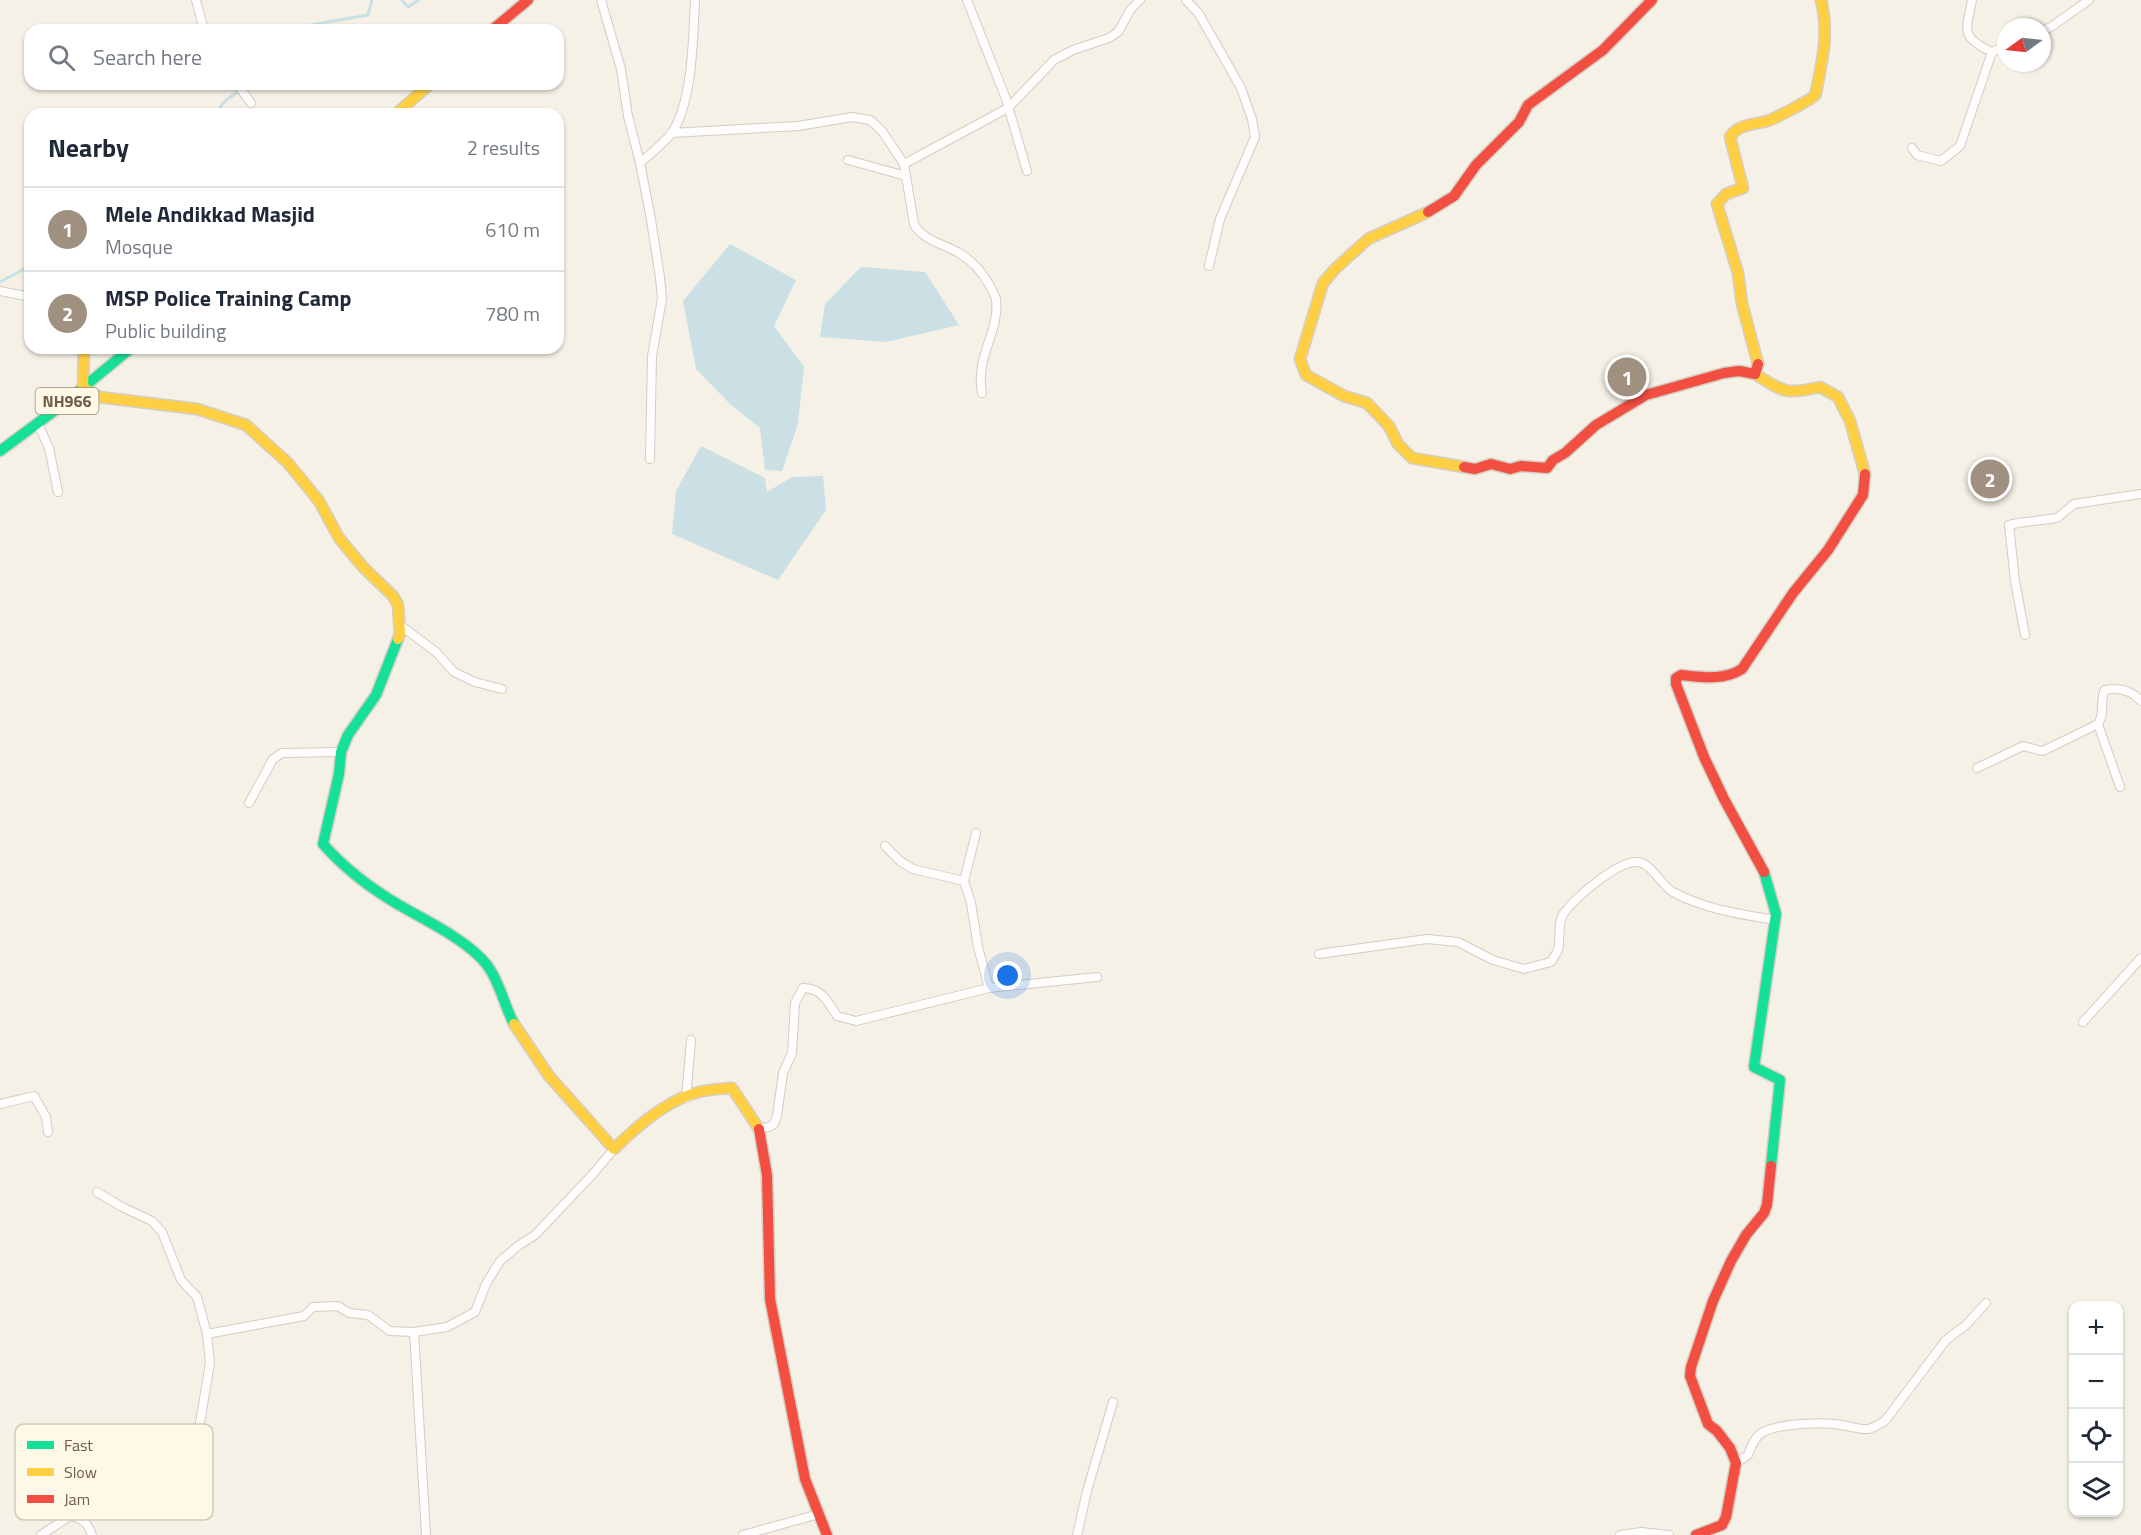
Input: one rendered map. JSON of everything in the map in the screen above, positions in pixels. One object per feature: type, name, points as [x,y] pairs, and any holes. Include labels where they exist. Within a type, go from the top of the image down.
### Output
[{"type":"main road","points":[[499,24],[528,0]]},
{"type":"main road","points":[[1652,0],[1603,50],[1528,105],[1519,122],[1476,165],[1454,196],[1419,218],[1368,239],[1335,269],[1323,283],[1300,359],[1306,375],[1344,396],[1367,403],[1389,426],[1398,444],[1412,458],[1475,469],[1491,464],[1510,469],[1521,466],[1547,468],[1553,460],[1565,453],[1596,424],[1646,395],[1724,373],[1739,371],[1755,374],[1781,392],[1791,394],[1820,387],[1838,397],[1850,421],[1865,476],[1863,495],[1828,550],[1792,593],[1742,669],[1733,676],[1681,675],[1677,678],[1676,684],[1704,757],[1765,874],[1776,914],[1754,1067],[1780,1080],[1767,1205],[1764,1213],[1746,1235],[1731,1261],[1713,1301],[1690,1376],[1708,1424],[1717,1431],[1730,1448],[1736,1462],[1726,1516],[1722,1525],[1696,1535]]},
{"type":"main road","points":[[1755,374],[1758,365],[1744,313],[1738,273],[1717,204],[1726,194],[1743,188],[1730,137],[1731,133],[1744,126],[1773,120],[1786,110],[1808,102],[1816,95],[1823,70],[1827,39],[1821,0]]},
{"type":"main road","points":[[403,108],[423,90]]},
{"type":"main road","points":[[84,354],[83,387],[99,397],[197,410],[246,425],[288,463],[319,501],[339,538],[363,567],[393,596],[398,605],[400,634],[376,695],[348,735],[341,752],[339,774],[323,844],[336,862],[363,882],[428,920],[484,960],[516,1027],[536,1058],[568,1099],[614,1149],[633,1130],[660,1110],[698,1092],[732,1088],[759,1128],[767,1176],[770,1299],[805,1479],[827,1535]]},
{"type":"main road","name":"NH966","points":[[0,451],[38,424],[124,354]]},
{"type":"street","points":[[196,0],[202,24]]},
{"type":"street","points":[[601,0],[621,69],[628,116],[640,163],[659,267],[662,299],[652,356],[650,459]]},
{"type":"street","points":[[640,163],[671,133],[687,95],[695,0]]},
{"type":"street","points":[[967,0],[1008,108],[1027,171]]},
{"type":"street","points":[[904,164],[1008,108],[1054,60],[1073,50],[1109,38],[1118,32],[1131,9],[1140,0]]},
{"type":"street","points":[[1186,0],[1199,14],[1241,88],[1252,119],[1255,137],[1220,219],[1209,266]]},
{"type":"street","points":[[1971,0],[1966,30],[1974,43],[1992,52]]},
{"type":"street","points":[[2051,27],[2089,0]]},
{"type":"street","points":[[1912,148],[1917,154],[1941,161],[1960,146],[1992,52],[1997,50]]},
{"type":"street","points":[[242,90],[251,103]]},
{"type":"street","points":[[671,133],[798,126],[852,117],[870,120],[882,131],[904,164],[914,224],[918,232],[961,254],[983,273],[996,297],[995,323],[981,364],[982,393]]},
{"type":"street","points":[[848,160],[906,176]]},
{"type":"street","points":[[0,291],[24,295]]},
{"type":"street","points":[[38,424],[49,448],[58,492]]},
{"type":"street","points":[[2025,635],[2015,581],[2009,525],[2057,518],[2074,504],[2141,494]]},
{"type":"street","points":[[400,625],[436,652],[454,672],[475,682],[502,689]]},
{"type":"street","points":[[1977,768],[2023,746],[2042,751],[2048,749],[2098,724],[2103,716],[2105,690],[2117,688],[2130,691],[2141,700]]},
{"type":"street","points":[[2098,724],[2120,787]]},
{"type":"street","points":[[249,803],[273,759],[282,753],[341,752]]},
{"type":"street","points":[[976,833],[964,881],[971,903],[988,988]]},
{"type":"street","points":[[885,846],[900,861],[913,869],[964,881]]},
{"type":"street","points":[[1318,954],[1427,939],[1458,942],[1493,960],[1524,969],[1542,965],[1551,962],[1558,950],[1562,915],[1594,883],[1624,864],[1639,862],[1671,891],[1680,895],[1723,910],[1775,921]]},
{"type":"street","points":[[2083,1022],[2141,958]]},
{"type":"street","points":[[759,1128],[770,1127],[777,1116],[783,1073],[792,1053],[795,1003],[803,988],[812,988],[824,995],[837,1016],[856,1021],[988,988],[1097,977]]},
{"type":"street","points":[[686,1098],[691,1040]]},
{"type":"street","points":[[0,1104],[34,1096],[46,1118],[48,1132]]},
{"type":"street","points":[[207,1334],[304,1316],[313,1307],[338,1306],[349,1313],[368,1315],[390,1331],[414,1332],[447,1327],[475,1312],[486,1284],[500,1262],[518,1246],[536,1235],[614,1149]]},
{"type":"street","points":[[97,1192],[152,1221],[162,1232],[181,1280],[197,1298],[207,1334],[210,1363],[200,1424]]},
{"type":"street","points":[[1736,1462],[1748,1455],[1761,1432],[1784,1425],[1839,1424],[1862,1430],[1872,1429],[1885,1421],[1946,1340],[1966,1325],[1986,1303]]},
{"type":"street","points":[[414,1332],[426,1535]]},
{"type":"street","points":[[1077,1535],[1087,1491],[1113,1402]]},
{"type":"street","points":[[743,1535],[819,1514]]},
{"type":"street","points":[[41,1535],[64,1520]]},
{"type":"street","points":[[82,1520],[89,1526],[92,1535]]},
{"type":"street","points":[[1620,1535],[1641,1532],[1669,1535]]},
{"type":"shaded area","points":[[730,244],[796,280],[774,326],[804,367],[798,424],[782,471],[765,470],[760,428],[731,405],[696,369],[683,301]]},
{"type":"shaded area","points":[[861,267],[925,272],[959,325],[886,342],[820,337],[825,304]]},
{"type":"shaded area","points":[[701,446],[765,478],[767,492],[792,477],[823,476],[826,510],[778,580],[672,534],[676,491]]},
{"type":"waterway","points":[[317,24],[368,15],[372,0]]},
{"type":"waterway","points":[[402,0],[408,7],[419,0]]},
{"type":"waterway","points":[[220,108],[241,90]]},
{"type":"waterway","points":[[0,282],[24,269]]},
{"type":"traffic: fast","points":[[0,451],[62,405],[124,354]]},
{"type":"traffic: fast","points":[[398,639],[376,695],[348,735],[341,752],[339,774],[323,844],[340,862],[368,885],[446,932],[479,956],[495,979],[514,1024]]},
{"type":"traffic: fast","points":[[1764,872],[1776,914],[1754,1067],[1780,1080],[1771,1166]]},
{"type":"traffic: slow","points":[[1758,364],[1742,304],[1738,273],[1717,204],[1726,194],[1743,188],[1730,137],[1733,133],[1742,127],[1776,117],[1815,95],[1824,41],[1821,0]]},
{"type":"traffic: slow","points":[[403,108],[423,90]]},
{"type":"traffic: slow","points":[[1428,212],[1368,239],[1335,269],[1323,283],[1300,359],[1306,375],[1344,396],[1367,403],[1389,426],[1398,444],[1412,458],[1464,467]]},
{"type":"traffic: slow","points":[[84,354],[83,387],[99,397],[197,409],[246,425],[288,463],[319,501],[339,538],[363,567],[393,596],[398,605],[400,634],[398,639]]},
{"type":"traffic: slow","points":[[1755,374],[1785,390],[1799,391],[1820,387],[1838,397],[1850,421],[1865,474]]},
{"type":"traffic: slow","points":[[514,1024],[549,1076],[614,1149],[665,1107],[688,1096],[711,1090],[732,1088],[759,1129]]},
{"type":"traffic: jam","points":[[499,24],[528,0]]},
{"type":"traffic: jam","points":[[1428,212],[1454,196],[1476,165],[1519,122],[1528,105],[1603,50],[1652,0]]},
{"type":"traffic: jam","points":[[1464,467],[1475,469],[1491,464],[1510,469],[1521,466],[1547,468],[1553,460],[1565,453],[1596,425],[1646,395],[1724,373],[1739,371],[1755,374],[1758,364]]},
{"type":"traffic: jam","points":[[1764,872],[1704,757],[1676,684],[1676,678],[1681,675],[1720,677],[1742,669],[1793,593],[1828,550],[1863,495],[1865,474]]},
{"type":"traffic: jam","points":[[759,1129],[767,1175],[770,1299],[805,1479],[827,1535]]},
{"type":"traffic: jam","points":[[1696,1535],[1722,1525],[1726,1517],[1736,1463],[1730,1448],[1717,1431],[1708,1424],[1690,1376],[1691,1367],[1713,1301],[1731,1261],[1746,1235],[1764,1213],[1771,1166]]},
{"type":"place","name":"Mele Andikkad Masjid","points":[[1627,377]]},
{"type":"place","name":"MSP Police Training Camp","points":[[1990,479]]}]
